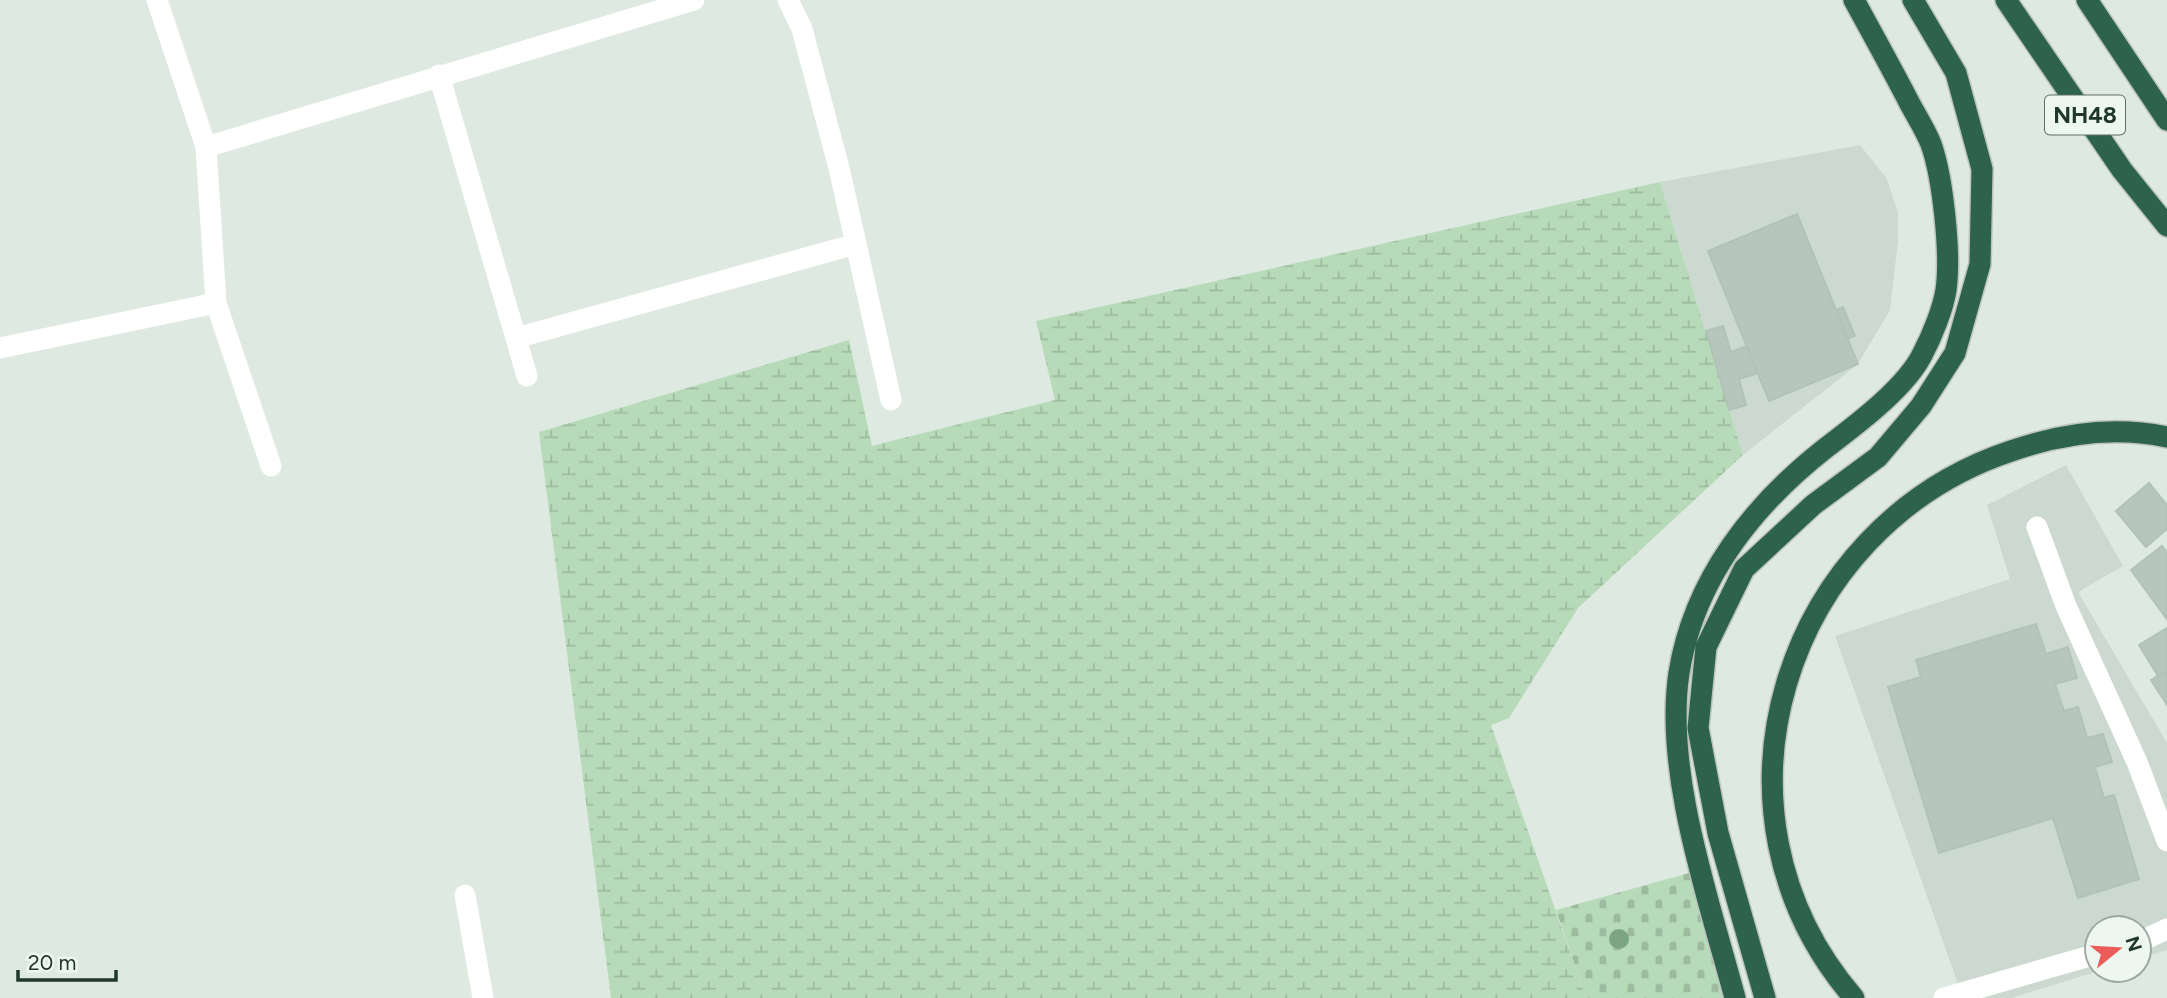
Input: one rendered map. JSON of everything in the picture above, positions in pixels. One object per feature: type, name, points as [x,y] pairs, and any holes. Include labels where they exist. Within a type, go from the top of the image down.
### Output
[{"type":"highway","points":[[1735,998],[1688,816],[1678,763],[1675,722],[1679,671],[1692,623],[1710,580],[1736,536],[1803,466],[1877,408],[1923,355],[1945,290],[1945,214],[1931,145],[1854,0]]},
{"type":"highway","points":[[1765,998],[1718,833],[1698,728],[1706,647],[1744,569],[1813,505],[1878,457],[1921,406],[1955,354],[1980,264],[1982,169],[1956,73],[1913,0]]},
{"type":"highway","name":"NH48","points":[[2006,0],[2122,170],[2167,226]]},
{"type":"highway","name":"NH48","points":[[2087,0],[2167,120]]},
{"type":"highway","points":[[1854,998],[1827,962],[1808,929],[1782,858],[1777,824],[1774,741],[1792,664],[1810,621],[1858,550],[1884,523],[1945,478],[1977,462],[2056,438],[2120,432],[2167,437]]},
{"type":"street","points":[[157,0],[206,147],[216,303],[271,466]]},
{"type":"street","points":[[206,147],[694,0]]},
{"type":"street","points":[[788,0],[802,29],[856,244],[891,400]]},
{"type":"street","points":[[439,75],[527,376]]},
{"type":"street","points":[[516,338],[856,244]]},
{"type":"street","points":[[0,348],[216,303]]},
{"type":"street","points":[[2037,527],[2066,606],[2137,762],[2167,841]]},
{"type":"street","points":[[465,895],[483,998]]},
{"type":"street","points":[[1944,998],[2083,958]]},
{"type":"shaded area","points":[[1860,145],[1887,179],[1898,213],[1898,241],[1890,310],[1858,364],[1743,455],[1660,182]]},
{"type":"shaded area","points":[[2066,465],[2123,566],[2078,592],[2167,743],[2167,950],[2153,954],[2153,914],[2083,914],[2083,976],[2011,998],[1963,998],[1835,636],[2010,579],[1987,505]]},
{"type":"green space","points":[[1660,182],[1743,455],[1578,608],[1509,718],[1491,725],[1586,998],[611,998],[539,432],[849,340],[872,446],[1055,400],[1036,321]]},
{"type":"green space","points":[[1689,873],[1723,998],[1586,998],[1556,910]]},
{"type":"building","points":[[1797,214],[1858,364],[1769,401],[1708,251]]},
{"type":"building","points":[[1843,307],[1855,336],[1847,339],[1836,310]]},
{"type":"building","points":[[1723,326],[1731,352],[1747,346],[1758,373],[1739,379],[1746,405],[1729,410],[1706,331]]},
{"type":"building","points":[[2149,483],[2167,505],[2167,529],[2146,547],[2116,511]]},
{"type":"building","points":[[2162,546],[2167,552],[2166,618],[2131,570]]},
{"type":"building","points":[[2036,624],[2046,654],[2068,647],[2077,678],[2055,684],[2064,711],[2078,707],[2087,738],[2103,734],[2112,762],[2095,767],[2104,798],[2114,795],[2139,879],[2078,898],[2053,818],[1939,853],[1888,687],[1921,677],[1916,660]]},
{"type":"building","points":[[2167,628],[2167,670],[2158,676],[2139,645]]},
{"type":"building","points":[[2167,670],[2167,705],[2151,680]]}]
